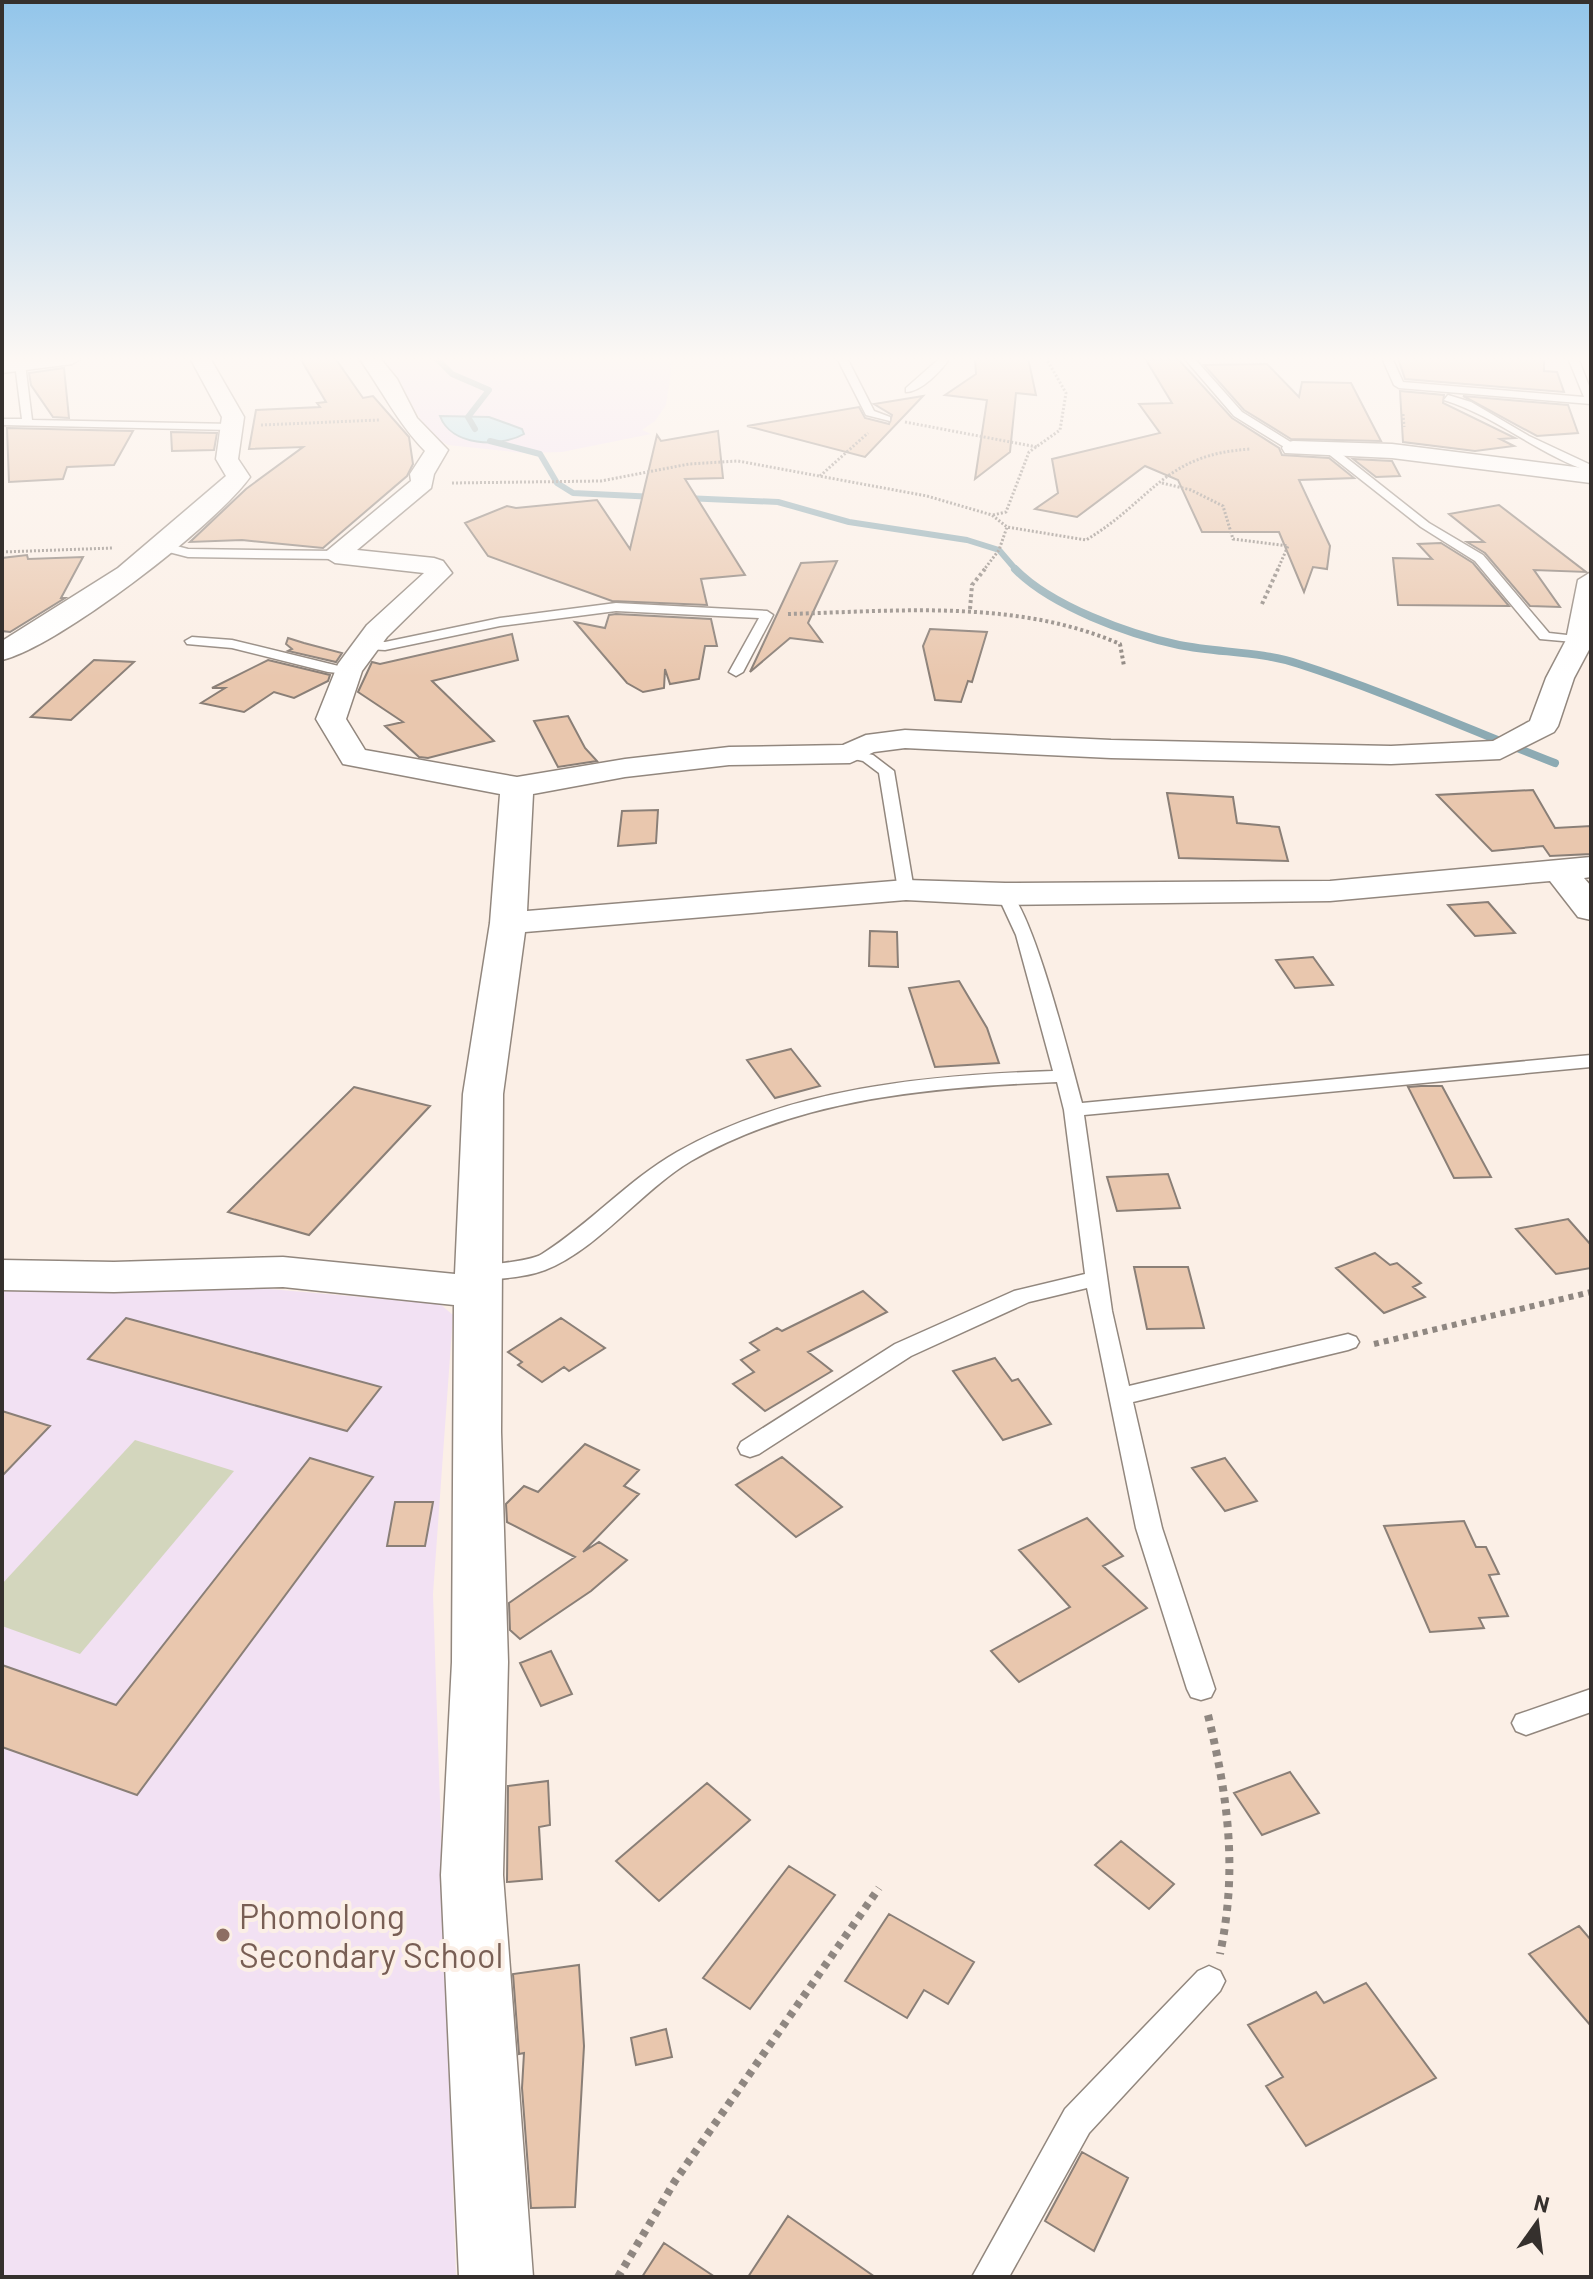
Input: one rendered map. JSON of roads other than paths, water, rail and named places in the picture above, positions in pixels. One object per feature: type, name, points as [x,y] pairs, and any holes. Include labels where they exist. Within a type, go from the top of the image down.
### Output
[{"type":"street","points":[[2,652],[55,622],[165,547],[238,477],[230,464]]},
{"type":"street","points":[[335,555],[423,483],[422,474],[428,464]]},
{"type":"street","points":[[1498,464],[1591,476]]},
{"type":"street","points":[[335,555],[434,566],[439,573],[357,657],[331,719],[354,757],[517,787],[625,768],[729,756],[850,754],[866,744],[905,739],[1111,749],[1391,755],[1500,750],[1543,726],[1560,678],[1580,640],[1591,580]]},
{"type":"street","points":[[496,2277],[472,1875],[480,1662],[476,1432],[478,1283],[483,1094],[508,923],[517,787]]},
{"type":"street","points":[[508,923],[906,890],[1005,894],[1330,891],[1451,877],[1576,869],[1591,909]]},
{"type":"street","points":[[2,1275],[114,1277],[283,1272],[478,1283]]},
{"type":"lane","points":[[1348,464],[1425,525],[1479,558],[1545,636],[1580,640]]},
{"type":"lane","points":[[165,547],[188,553],[335,555]]},
{"type":"lane","points":[[192,641],[221,640],[252,645],[326,668],[385,646],[500,622],[616,607],[767,615],[736,672]]},
{"type":"lane","points":[[850,754],[868,758],[886,771],[906,890]]},
{"type":"lane","points":[[1005,894],[1025,935],[1074,1110],[1097,1278],[1120,1397],[1149,1528],[1201,1689]]},
{"type":"lane","points":[[1074,1110],[1591,1061]]},
{"type":"lane","points":[[478,1283],[542,1264],[685,1157],[776,1117],[872,1094],[1011,1077],[1062,1076]]},
{"type":"lane","points":[[750,1448],[903,1350],[1022,1296],[1097,1278]]},
{"type":"lane","points":[[1120,1397],[1340,1344]]},
{"type":"lane","points":[[1526,1723],[1591,1700]]},
{"type":"lane","points":[[990,2277],[1077,2121],[1209,1981]]},
{"type":"waterway","points":[[546,464],[557,483],[573,493],[656,497]]},
{"type":"waterway","points":[[685,498],[778,502],[849,522],[967,540],[999,550],[1016,570]]},
{"type":"waterway","points":[[1016,570],[1049,595],[1114,626],[1179,645],[1299,664],[1555,763]]},
{"type":"place","name":"Phomolong Secondary School","points":[[223,1935]]}]
